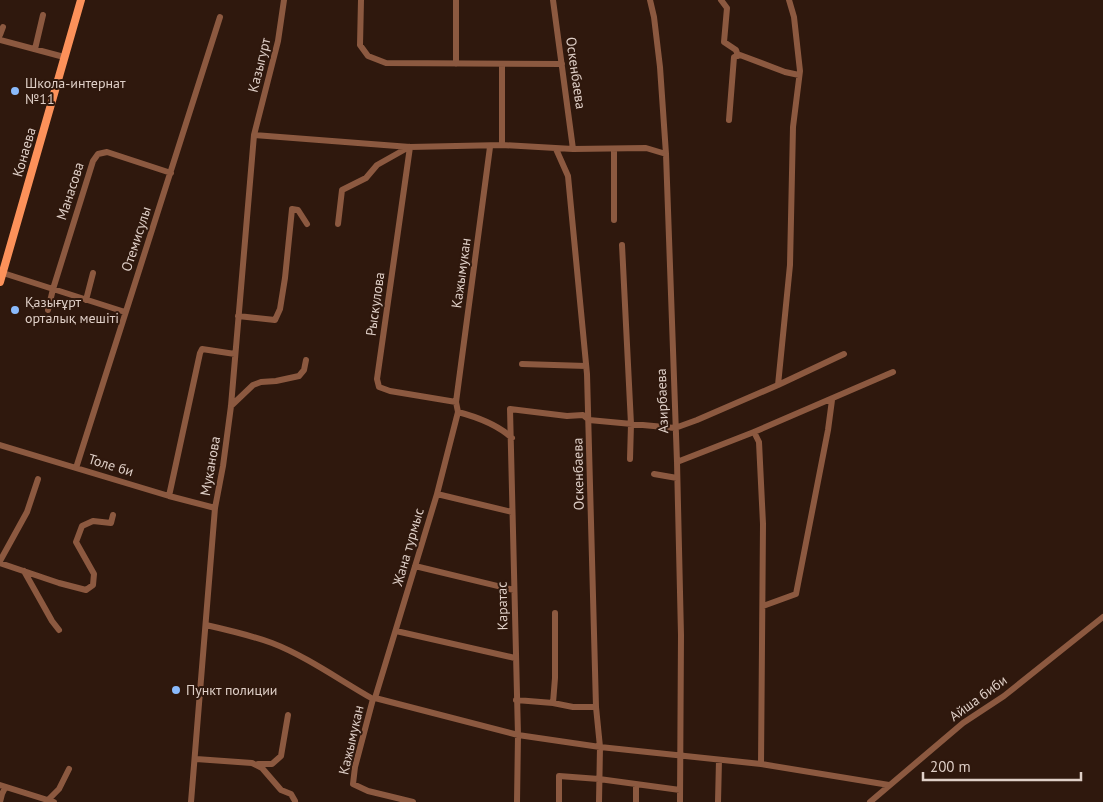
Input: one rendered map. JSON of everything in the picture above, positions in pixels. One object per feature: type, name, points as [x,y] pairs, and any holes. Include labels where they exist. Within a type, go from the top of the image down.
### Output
[{"type":"main road","name":"Конаева","points":[[0,282],[81,0]]},
{"type":"street","name":"Казыгурт","points":[[254,135],[278,41],[284,0]]},
{"type":"street","points":[[361,0],[360,45],[368,56],[386,63],[562,64]]},
{"type":"street","points":[[456,0],[456,64]]},
{"type":"street","name":"Оскенбаева","points":[[553,0],[573,149]]},
{"type":"street","name":"Азирбаева","points":[[650,0],[660,66],[666,154],[681,636],[680,802]]},
{"type":"street","points":[[721,0],[726,8],[724,42],[736,50],[738,56]]},
{"type":"street","points":[[778,385],[790,265],[793,127],[799,75],[794,17],[789,0]]},
{"type":"street","points":[[35,49],[43,15]]},
{"type":"street","name":"Отемисулы","points":[[76,468],[220,17]]},
{"type":"street","points":[[0,35],[2,27]]},
{"type":"street","points":[[0,40],[64,57]]},
{"type":"street","points":[[738,56],[799,75]]},
{"type":"street","points":[[729,120],[734,57],[738,56]]},
{"type":"street","points":[[502,65],[502,145]]},
{"type":"street","points":[[254,135],[410,147],[490,147],[502,145],[573,149],[646,148],[666,154]]},
{"type":"street","name":"Муканова","points":[[191,802],[215,508],[231,406],[254,135]]},
{"type":"street","points":[[338,224],[342,190],[366,178],[377,165],[410,147]]},
{"type":"street","name":"Рыскулова","points":[[410,147],[377,379],[378,387],[390,391],[456,402]]},
{"type":"street","name":"Кажымукан","points":[[456,402],[490,147]]},
{"type":"street","name":"Оскенбаева","points":[[556,148],[568,176],[586,366],[596,708],[600,748],[599,802]]},
{"type":"street","points":[[614,149],[614,220]]},
{"type":"street","name":"Манасова","points":[[48,310],[93,161],[98,154],[107,152],[171,173]]},
{"type":"street","points":[[238,316],[275,320],[280,309],[292,209],[298,210],[307,224]]},
{"type":"street","points":[[622,245],[631,424],[630,459]]},
{"type":"street","points":[[3,273],[126,312]]},
{"type":"street","points":[[86,300],[93,273]]},
{"type":"street","points":[[169,496],[200,352],[202,349],[235,354]]},
{"type":"street","points":[[589,420],[675,428],[778,385],[844,354]]},
{"type":"street","points":[[231,406],[247,391],[261,382],[299,376],[304,370],[306,360]]},
{"type":"street","points":[[522,364],[586,366]]},
{"type":"street","points":[[677,462],[832,400],[893,372]]},
{"type":"street","points":[[762,606],[796,594],[828,430],[832,400]]},
{"type":"street","name":"Жана турмыс","points":[[374,698],[437,494],[458,412],[456,402]]},
{"type":"street","name":"Каратас","points":[[516,802],[518,735],[510,409],[568,416],[583,415],[589,420]]},
{"type":"street","points":[[458,412],[476,416],[504,430],[512,438]]},
{"type":"street","points":[[754,432],[759,442],[763,524],[761,764]]},
{"type":"street","name":"Толе би","points":[[0,445],[215,508]]},
{"type":"street","points":[[654,474],[677,478]]},
{"type":"street","points":[[38,479],[27,512],[0,562],[86,590],[93,585],[94,574],[76,542],[82,526],[93,521],[111,523],[113,515]]},
{"type":"street","points":[[437,494],[512,512]]},
{"type":"street","points":[[416,566],[514,590]]},
{"type":"street","points":[[24,571],[59,630]]},
{"type":"street","points":[[553,703],[555,613]]},
{"type":"street","name":"Айша биби","points":[[870,802],[963,723],[1004,696],[1103,617]]},
{"type":"street","points":[[206,625],[235,631],[273,644],[295,654],[374,698],[518,735],[600,748],[761,764],[889,785]]},
{"type":"street","points":[[396,631],[515,658]]},
{"type":"street","name":"Кажымукан","points":[[374,698],[357,759],[353,784],[368,791],[413,802]]},
{"type":"street","points":[[516,700],[596,708]]},
{"type":"street","points":[[196,759],[272,764],[280,756],[288,715]]},
{"type":"street","points":[[718,802],[719,760]]},
{"type":"street","points":[[252,763],[262,768],[281,790],[291,794],[297,800]]},
{"type":"street","points":[[0,802],[3,787],[51,801],[68,770]]},
{"type":"street","points":[[559,802],[559,776],[599,779],[680,790]]},
{"type":"street","points":[[636,784],[636,802]]},
{"type":"place","name":"Школа-интернат №11","points":[[15,91]]},
{"type":"place","name":"Қазығұрт орталық мешіті","points":[[15,310]]},
{"type":"place","name":"Пункт полиции","points":[[176,690]]}]
